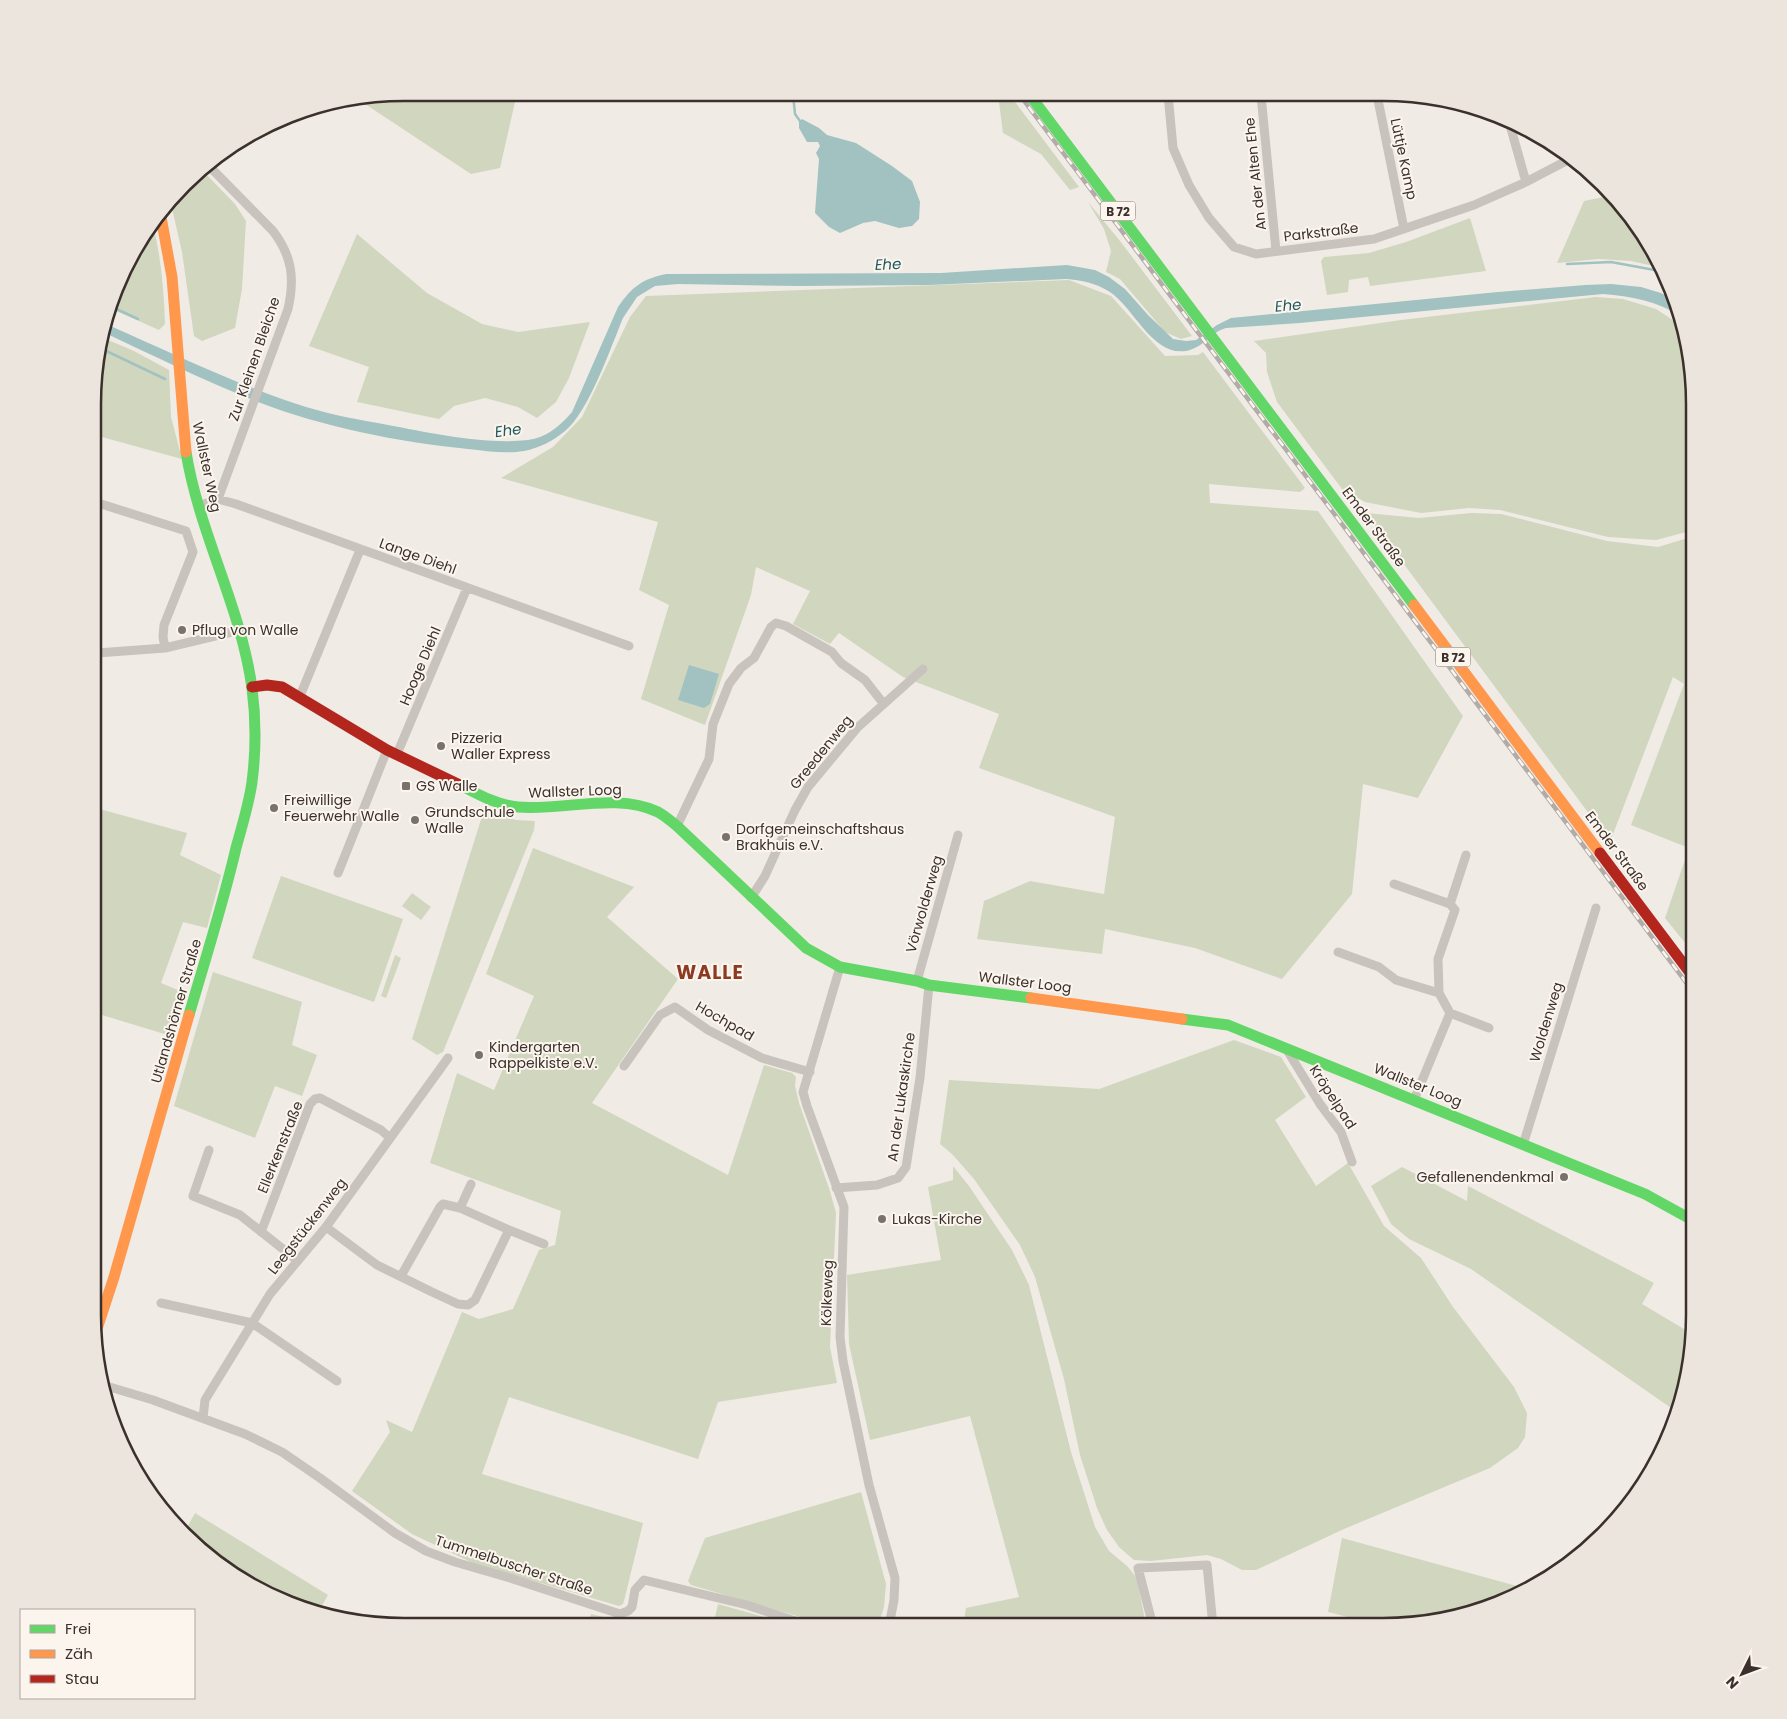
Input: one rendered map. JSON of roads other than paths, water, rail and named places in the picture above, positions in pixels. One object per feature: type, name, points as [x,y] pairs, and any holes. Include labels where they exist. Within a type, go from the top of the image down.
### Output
[{"type":"street","name":"Emder Straße","points":[[1034,101],[1686,967]]},
{"type":"street","name":"Parkstraße","points":[[1169,101],[1173,148],[1189,185],[1209,218],[1234,247],[1256,254],[1374,238],[1474,205],[1526,182],[1564,162]]},
{"type":"street","name":"An der Alten Ehe","points":[[1262,101],[1276,251]]},
{"type":"street","name":"Lüttje Kamp","points":[[1378,101],[1404,229]]},
{"type":"street","points":[[1512,130],[1526,182]]},
{"type":"street","name":"Zur Kleinen Bleiche","points":[[213,170],[273,231],[281,242],[288,256],[291,268],[292,293],[288,309],[218,499]]},
{"type":"street","name":"Wallster Weg","points":[[162,222],[172,277],[186,454],[213,554],[240,630],[252,687]]},
{"type":"street","points":[[199,506],[218,499]]},
{"type":"street","name":"Lange Diehl","points":[[218,499],[629,646]]},
{"type":"street","points":[[101,504],[186,531],[193,552],[164,624],[163,637],[165,648]]},
{"type":"street","points":[[300,696],[360,550]]},
{"type":"street","name":"Hooge Diehl","points":[[392,752],[467,588]]},
{"type":"street","points":[[677,826],[709,759],[713,724],[728,684],[741,668],[754,658],[771,627],[776,623],[786,626],[832,652],[841,663],[865,680],[883,703]]},
{"type":"street","points":[[101,653],[165,648],[240,630]]},
{"type":"street","name":"Greedenweg","points":[[752,898],[765,876],[795,810],[808,787],[857,728],[883,703],[924,669]]},
{"type":"street","name":"Wallster Loog","points":[[252,687],[282,687],[392,752],[492,801],[516,807],[552,808],[623,802],[660,813],[677,826],[806,948],[840,967],[929,985],[1228,1025],[1645,1194],[1686,1217]]},
{"type":"street","name":"Utlandshörner Straße","points":[[101,1316],[206,961],[243,823],[255,759],[256,735],[252,687]]},
{"type":"street","points":[[338,873],[392,752]]},
{"type":"street","name":"Vörwolderweg","points":[[916,981],[958,835]]},
{"type":"street","points":[[1450,904],[1466,855]]},
{"type":"street","points":[[1394,884],[1450,904],[1455,910],[1438,959],[1439,993],[1450,1013],[1489,1028]]},
{"type":"street","name":"Woldenweg","points":[[1523,1145],[1596,908]]},
{"type":"street","points":[[1338,952],[1379,967],[1396,980],[1439,993]]},
{"type":"street","name":"Kölkeweg","points":[[840,967],[803,1092],[844,1207],[840,1337],[869,1485],[895,1578],[891,1618]]},
{"type":"street","name":"An der Lukaskirche","points":[[836,1188],[877,1184],[898,1178],[906,1167],[920,1078],[929,985]]},
{"type":"street","name":"Hochpad","points":[[624,1066],[660,1015],[675,1007],[708,1030],[762,1058],[810,1072]]},
{"type":"street","points":[[1414,1100],[1450,1013]]},
{"type":"street","name":"Kröpelpad","points":[[1287,1050],[1320,1104],[1341,1132],[1352,1162]]},
{"type":"street","name":"Leegstückenweg","points":[[204,1418],[204,1400],[270,1294],[326,1227],[448,1058]]},
{"type":"street","name":"Ellerkenstraße","points":[[261,1232],[310,1104],[315,1099],[320,1098],[381,1130],[390,1138]]},
{"type":"street","points":[[209,1150],[193,1196],[240,1215],[298,1261]]},
{"type":"street","points":[[460,1208],[471,1184]]},
{"type":"street","points":[[401,1276],[440,1207],[445,1204],[460,1208],[544,1244]]},
{"type":"street","points":[[326,1227],[377,1265],[463,1306],[472,1303],[509,1230]]},
{"type":"street","points":[[161,1303],[252,1323],[336,1381]]},
{"type":"street","name":"Tummelbuscher Straße","points":[[110,1387],[204,1418],[246,1434],[282,1452],[395,1533],[426,1550],[455,1562],[620,1614],[632,1607],[635,1590],[644,1580],[747,1605],[786,1618]]},
{"type":"street","points":[[1151,1618],[1138,1568],[1207,1565],[1212,1618]]},
{"type":"water","points":[[802,119],[819,128],[827,135],[856,143],[912,181],[920,202],[919,219],[912,226],[899,228],[875,221],[863,223],[840,233],[829,227],[815,213],[819,159],[816,153],[820,146],[818,142],[807,142],[799,128],[799,122]]},
{"type":"water","points":[[1067,265],[1095,270],[1109,277],[1125,289],[1173,339],[1186,341],[1196,340],[1217,325],[1231,318],[1585,285],[1611,284],[1641,287],[1661,293],[1666,296],[1671,311],[1643,300],[1603,294],[1300,323],[1226,328],[1197,347],[1186,351],[1174,351],[1154,339],[1128,309],[1110,292],[1094,284],[1072,279],[929,285],[798,286],[678,284],[655,286],[637,297],[623,318],[598,379],[574,422],[560,435],[546,444],[530,450],[510,452],[482,451],[388,438],[308,419],[238,394],[110,335],[112,327],[255,389],[306,407],[367,421],[476,440],[528,440],[541,437],[552,430],[572,412],[618,307],[633,289],[650,278],[666,274],[941,273]]},
{"type":"water","points":[[689,665],[719,674],[710,704],[704,708],[678,700]]},
{"type":"waterway","points":[[794,101],[795,114],[800,121]]},
{"type":"waterway","points":[[1567,264],[1611,262],[1654,270]]},
{"type":"waterway","points":[[116,309],[138,319]]},
{"type":"waterway","points":[[106,351],[165,379]]},
{"type":"railway","points":[[1024,101],[1686,982]]},
{"type":"place","name":"Pflug von Walle","points":[[182,630]]},
{"type":"place","name":"Pizzeria Waller Express","points":[[441,746]]},
{"type":"place","name":"GS Walle","points":[[406,786]]},
{"type":"place","name":"Freiwillige Feuerwehr Walle","points":[[274,808]]},
{"type":"place","name":"Grundschule Walle","points":[[415,820]]},
{"type":"place","name":"Dorfgemeinschaftshaus Brakhuis e.V.","points":[[726,837]]},
{"type":"place","name":"Kindergarten Rappelkiste e.V.","points":[[479,1055]]},
{"type":"place","name":"Gefallenendenkmal","points":[[1564,1177]]},
{"type":"place","name":"Lukas-Kirche","points":[[882,1219]]},
{"type":"district","name":"WALLE","points":[[710,972]]},
{"type":"water label","name":"Ehe","points":[[888,264]]},
{"type":"water label","name":"Ehe","points":[[1288,305]]},
{"type":"water label","name":"Ehe","points":[[508,430]]}]
